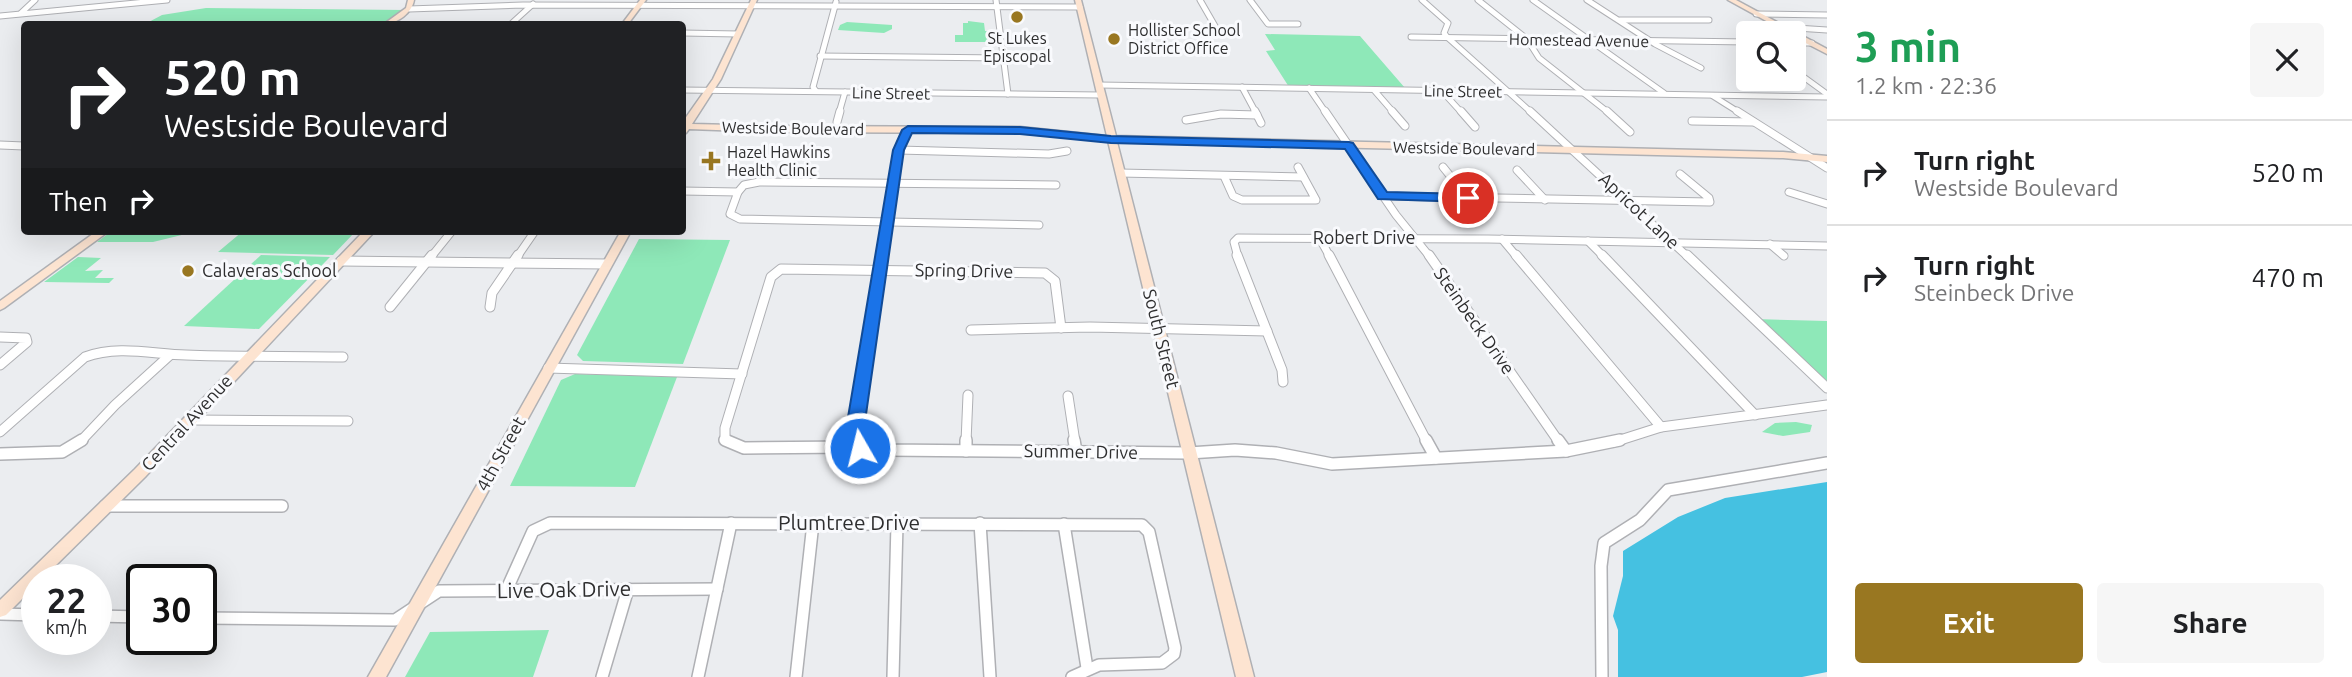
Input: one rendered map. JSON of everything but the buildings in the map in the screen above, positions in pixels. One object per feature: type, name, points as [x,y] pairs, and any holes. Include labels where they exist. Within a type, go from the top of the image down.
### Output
[{"type":"main road","name":"4th Street","points":[[377,677],[623,235]]},
{"type":"street","points":[[21,14],[35,0]]},
{"type":"street","points":[[85,8],[94,0]]},
{"type":"street","points":[[0,16],[167,0]]},
{"type":"street","points":[[409,9],[411,0]]},
{"type":"street","points":[[515,21],[531,5],[544,0]]},
{"type":"street","points":[[1200,0],[1219,33]]},
{"type":"street","points":[[1250,0],[1268,24],[1298,24]]},
{"type":"street","points":[[1422,0],[1448,23],[1444,33],[1447,37]]},
{"type":"street","points":[[1478,0],[1527,39],[1533,52],[1630,132]]},
{"type":"street","points":[[1533,0],[1665,94]]},
{"type":"street","points":[[1587,0],[1649,41],[1701,68]]},
{"type":"street","points":[[1731,0],[1769,21]]},
{"type":"street","points":[[627,21],[641,3]]},
{"type":"street","points":[[686,125],[709,91],[753,3]]},
{"type":"street","points":[[816,92],[813,87],[836,3]]},
{"type":"street","points":[[996,3],[1008,94]]},
{"type":"street","points":[[391,21],[409,9],[531,5],[1079,4]]},
{"type":"street","name":"South Street","points":[[1079,4],[1245,677]]},
{"type":"street","points":[[1756,14],[1827,15]]},
{"type":"street","points":[[1617,20],[1709,20]]},
{"type":"street","points":[[1806,29],[1827,30]]},
{"type":"street","points":[[686,33],[738,34]]},
{"type":"street","name":"Homestead Avenue","points":[[1410,37],[1736,42]]},
{"type":"street","name":"Apricot Lane","points":[[1447,37],[1629,201],[1827,388]]},
{"type":"street","points":[[1806,40],[1827,51]]},
{"type":"street","points":[[1806,43],[1812,43]]},
{"type":"street","points":[[820,56],[1003,58]]},
{"type":"street","points":[[1806,80],[1827,96]]},
{"type":"street","points":[[1242,87],[1261,123]]},
{"type":"street","name":"Line Street","points":[[686,90],[1008,94],[1242,87],[1827,96]]},
{"type":"street","name":"Steinbeck Drive","points":[[1309,88],[1566,451]]},
{"type":"street","points":[[1374,90],[1405,126]]},
{"type":"street","points":[[1441,90],[1475,127]]},
{"type":"street","points":[[837,122],[845,92]]},
{"type":"street","points":[[1712,95],[1827,168]]},
{"type":"street","points":[[1186,120],[1221,114],[1257,115]]},
{"type":"street","points":[[1692,121],[1755,122]]},
{"type":"street","name":"Westside Boulevard","points":[[686,128],[1020,130],[1111,139],[1827,159]]},
{"type":"street","points":[[852,447],[898,150],[908,130]]},
{"type":"street","points":[[0,145],[21,146]]},
{"type":"street","points":[[898,150],[1049,154],[1067,151]]},
{"type":"street","points":[[1224,176],[1233,195],[1242,200],[1316,200],[1298,167]]},
{"type":"street","points":[[1443,167],[1468,198]]},
{"type":"street","points":[[1517,170],[1545,200]]},
{"type":"street","points":[[1120,173],[1303,177]]},
{"type":"street","points":[[1383,196],[1710,202],[1709,198],[1680,174]]},
{"type":"street","points":[[1039,225],[740,219],[730,214],[740,187],[759,182],[1056,185]]},
{"type":"street","points":[[686,191],[738,192]]},
{"type":"street","points":[[1789,192],[1827,207]]},
{"type":"street","points":[[0,306],[98,235]]},
{"type":"street","name":"Central Avenue","points":[[0,612],[191,421],[366,235]]},
{"type":"street","points":[[390,307],[449,235]]},
{"type":"street","points":[[490,307],[492,293],[532,235]]},
{"type":"street","name":"Robert Drive","points":[[1267,331],[1235,250],[1234,240],[1240,238],[1502,239],[1827,246]]},
{"type":"street","points":[[1320,239],[1436,458]]},
{"type":"street","points":[[1502,239],[1661,427]]},
{"type":"street","points":[[1588,241],[1755,415]]},
{"type":"street","points":[[1770,244],[1784,256]]},
{"type":"street","points":[[341,261],[607,264]]},
{"type":"street","name":"Spring Drive","points":[[742,374],[771,278],[781,269],[1045,273],[1055,281],[1061,328]]},
{"type":"street","points":[[971,330],[1158,328],[1267,331],[1282,370],[1283,382]]},
{"type":"street","points":[[0,337],[26,338],[27,342],[0,365]]},
{"type":"street","points":[[0,432],[85,357],[97,352],[114,350],[170,355],[343,357]]},
{"type":"street","points":[[0,454],[62,452],[77,445],[170,355]]},
{"type":"street","points":[[548,368],[742,374]]},
{"type":"street","name":"Summer Drive","points":[[742,374],[725,428],[727,441],[744,448],[852,447],[886,450],[1189,453],[1235,450],[1276,453],[1332,464],[1566,451],[1603,445],[1661,427],[1827,405]]},
{"type":"street","points":[[966,451],[968,395]]},
{"type":"street","points":[[1068,396],[1076,451]]},
{"type":"street","points":[[191,421],[348,421]]},
{"type":"street","points":[[1602,677],[1601,566],[1604,543],[1640,520],[1668,490],[1827,463]]},
{"type":"street","points":[[105,506],[282,506]]},
{"type":"street","name":"Plumtree Drive","points":[[506,590],[529,538],[541,525],[569,522],[1137,524],[1147,530],[1150,538],[1174,654],[1162,663],[1099,665],[1087,668]]},
{"type":"street","points":[[698,677],[731,523]]},
{"type":"street","points":[[796,677],[813,523]]},
{"type":"street","points":[[980,523],[990,677]]},
{"type":"street","points":[[893,677],[897,524]]},
{"type":"street","points":[[1064,524],[1087,668],[1072,677]]},
{"type":"street","points":[[602,677],[628,589]]},
{"type":"street","name":"Live Oak Drive","points":[[217,618],[395,620],[439,591],[717,589]]},
{"type":"street","points":[[0,612],[21,614]]},
{"type":"green space","points":[[206,8],[405,10],[388,21],[151,21],[162,15]]},
{"type":"green space","points":[[847,22],[892,25],[892,29],[884,33],[838,30],[840,25]]},
{"type":"green space","points":[[963,23],[984,23],[985,31],[990,31],[991,42],[955,42],[955,35],[963,35]]},
{"type":"green space","points":[[1265,34],[1360,36],[1405,88],[1289,87],[1266,51],[1275,50]]},
{"type":"green space","points":[[107,235],[182,235],[153,242],[97,242]]},
{"type":"green space","points":[[238,235],[352,235],[333,255],[218,252]]},
{"type":"green space","points":[[639,239],[730,240],[683,364],[583,361],[577,355]]},
{"type":"green space","points":[[261,255],[330,257],[259,329],[184,326]]},
{"type":"green space","points":[[78,257],[101,258],[85,271],[103,270],[95,278],[114,278],[109,283],[44,282]]},
{"type":"green space","points":[[1754,319],[1827,321],[1827,381]]},
{"type":"green space","points":[[575,374],[677,377],[635,487],[510,486],[561,380]]},
{"type":"green space","points":[[1796,422],[1812,425],[1810,432],[1783,436],[1762,432],[1775,423]]},
{"type":"green space","points":[[549,630],[533,677],[405,677],[430,632]]},
{"type":"water","points":[[1827,482],[1827,672],[1802,677],[1618,677],[1618,630],[1613,616],[1623,576],[1623,551],[1678,517],[1725,498]]},
{"type":"place","name":"St Lukes Episcopal","points":[[1017,17]]},
{"type":"place","name":"Hollister School District Office","points":[[1114,39]]},
{"type":"place","name":"Hazel Hawkins Health Clinic","points":[[711,161]]},
{"type":"place","name":"Calaveras School","points":[[188,271]]},
{"type":"route","points":[[860,448],[852,447],[878,269],[898,150],[908,130],[1020,130],[1111,139],[1349,146],[1383,196],[1468,198]]}]
